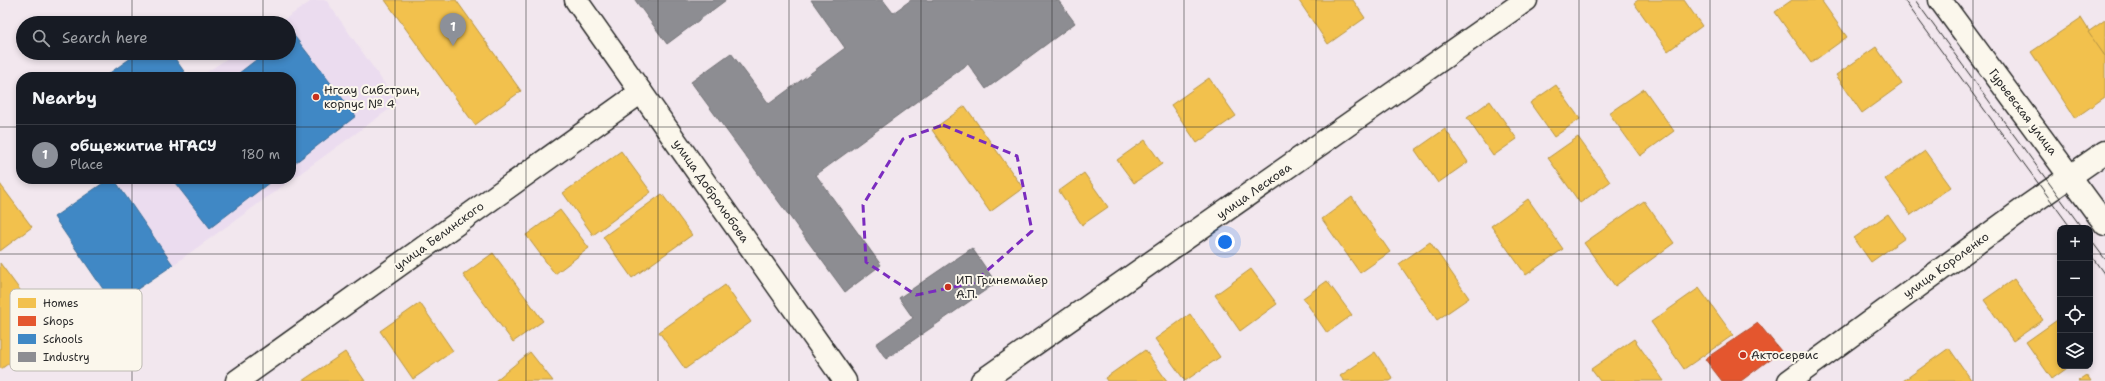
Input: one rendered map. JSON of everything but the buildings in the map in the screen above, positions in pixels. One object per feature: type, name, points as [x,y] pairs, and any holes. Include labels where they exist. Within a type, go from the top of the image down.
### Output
[{"type":"street","name":"улица Добролюбова","points":[[576,0],[845,381]]},
{"type":"street","name":"улица Лескова","points":[[982,381],[1526,0]]},
{"type":"street","name":"Гурьевская улица","points":[[1940,0],[2105,224]]},
{"type":"street","name":"улица Белинского","points":[[237,381],[641,92]]},
{"type":"street","name":"улица Короленко","points":[[1789,381],[2105,152]]},
{"type":"highlighted area","points":[[943,125],[1017,156],[1032,231],[973,283],[916,295],[866,262],[863,205],[903,139]]},
{"type":"shaded area","points":[[313,0],[326,0],[398,103],[296,176],[296,72],[207,72],[225,60],[296,60],[296,16],[289,16]]},
{"type":"shaded area","points":[[118,184],[286,184],[173,265]]},
{"type":"tram line","points":[[1904,0],[2069,225]]},
{"type":"tram line","points":[[1915,0],[2080,225]]},
{"type":"tram line","points":[[2093,243],[2105,259]]},
{"type":"tram line","points":[[2093,258],[2105,275]]},
{"type":"place","name":"общежитие НГАСУ","points":[[453,46]]},
{"type":"place","name":"Нгсау Сибстрин, корпус № 4","points":[[316,97]]},
{"type":"place","name":"ИП Гринемайер А.П.","points":[[948,287]]},
{"type":"place","name":"Актосервис","points":[[1743,355]]}]
